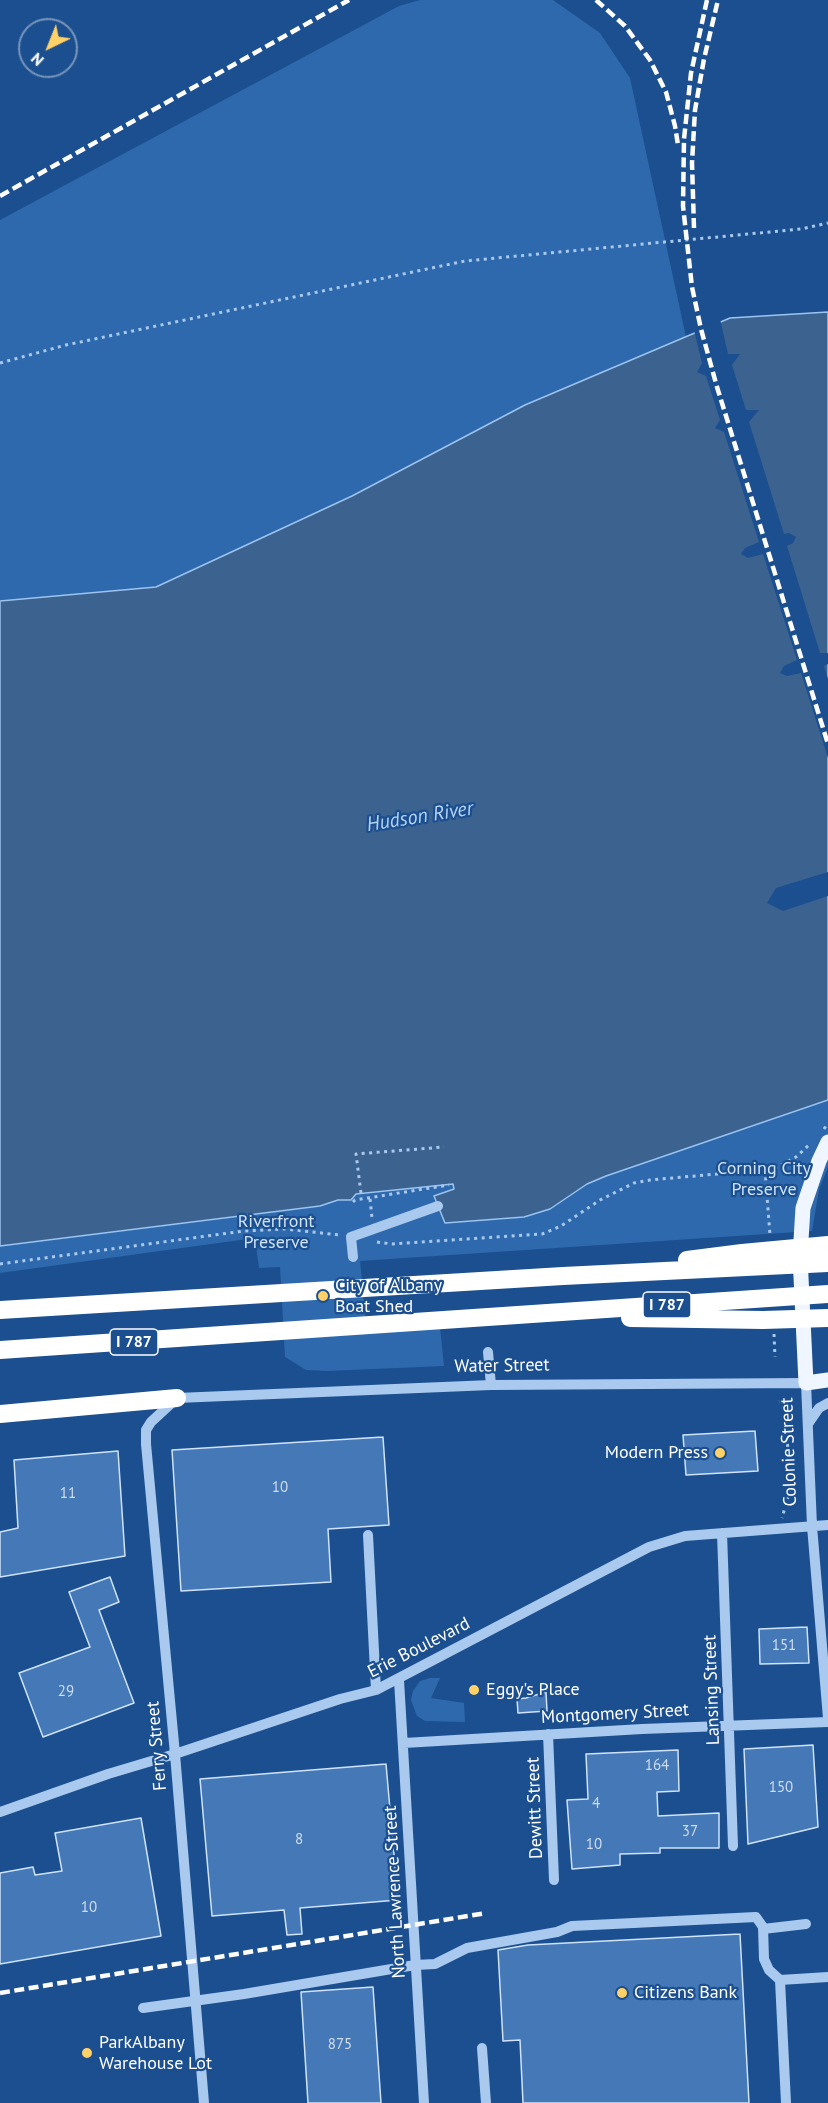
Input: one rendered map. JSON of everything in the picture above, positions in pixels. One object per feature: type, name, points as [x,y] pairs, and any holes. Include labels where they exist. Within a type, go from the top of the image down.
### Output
[{"type":"highway","points":[[563,1276],[742,1252],[828,1245]]},
{"type":"highway","name":"I 787","points":[[0,1310],[563,1276],[828,1263]]},
{"type":"highway","name":"I 787","points":[[0,1350],[828,1294]]},
{"type":"highway","points":[[505,1315],[763,1320],[828,1318]]},
{"type":"highway","points":[[0,1414],[177,1398]]},
{"type":"main road","name":"Colonie Street","points":[[806,1383],[801,1230],[803,1208],[828,1142]]},
{"type":"main road","name":"Water Street","points":[[806,1383],[828,1380]]},
{"type":"street","points":[[353,1257],[351,1237],[438,1206]]},
{"type":"street","points":[[488,1352],[491,1385]]},
{"type":"street","name":"Water Street","points":[[177,1398],[491,1385],[806,1383]]},
{"type":"street","name":"Colonie Street","points":[[806,1383],[812,1526],[828,1720]]},
{"type":"street","name":"Ferry Street","points":[[177,1398],[150,1422],[146,1430],[146,1444],[175,1754],[202,2103]]},
{"type":"street","points":[[808,1424],[819,1408],[828,1403]]},
{"type":"street","name":"Erie Boulevard","points":[[0,1812],[108,1774],[340,1699],[376,1690],[399,1680],[649,1547],[686,1536],[828,1526]]},
{"type":"street","name":"Lansing Street","points":[[722,1533],[733,1846]]},
{"type":"street","points":[[368,1535],[376,1690]]},
{"type":"street","name":"North Lawrence Street","points":[[399,1680],[424,2103]]},
{"type":"street","name":"Montgomery Street","points":[[404,1743],[828,1720]]},
{"type":"street","name":"Dewitt Street","points":[[548,1734],[554,1880]]},
{"type":"street","points":[[143,2008],[244,1995],[415,1965],[435,1964],[468,1948],[557,1932],[572,1926],[756,1917],[764,1929],[764,1959],[770,1970],[780,1980],[786,2103]]},
{"type":"street","points":[[764,1929],[807,1924]]},
{"type":"street","points":[[780,1980],[828,1977]]},
{"type":"street","points":[[482,2048],[486,2103]]},
{"type":"path","points":[[0,363],[66,345],[465,261],[801,229],[828,223]]},
{"type":"path","points":[[361,1194],[356,1155],[444,1147]]},
{"type":"path","points":[[353,1202],[449,1185]]},
{"type":"path","points":[[370,1199],[372,1230]]},
{"type":"path","points":[[779,1528],[790,1490],[786,1416],[780,1400]]},
{"type":"green space","points":[[420,0],[553,0],[600,33],[630,78],[686,337],[525,405],[352,496],[156,587],[0,601],[0,220],[399,6]]},
{"type":"green space","name":"Corning City Preserve","points":[[828,1100],[828,1167],[819,1190],[812,1231],[360,1261],[367,1332],[440,1327],[444,1366],[306,1370],[285,1357],[280,1267],[259,1268],[255,1238],[0,1273],[0,1246],[320,1206],[338,1200],[351,1200],[355,1194],[398,1189],[453,1184],[455,1189],[497,1220],[524,1217],[550,1209],[587,1184],[606,1176]]},
{"type":"green space","points":[[440,1678],[431,1698],[464,1703],[465,1722],[425,1721],[417,1716],[411,1700],[413,1691],[420,1681]]},
{"type":"water","name":"Hudson River","points":[[828,312],[828,1100],[606,1176],[587,1184],[550,1209],[524,1217],[445,1223],[434,1196],[454,1189],[453,1184],[356,1194],[351,1200],[338,1200],[320,1206],[0,1246],[0,601],[156,587],[352,496],[525,405],[730,318]]},
{"type":"pier","points":[[720,319],[728,354],[740,354],[732,365],[746,410],[759,410],[749,422],[784,534],[789,533],[796,537],[793,543],[787,546],[820,653],[828,653],[828,664],[824,666],[828,679],[828,758],[801,673],[787,676],[780,673],[784,666],[797,660],[763,554],[748,558],[741,554],[745,548],[759,542],[724,432],[715,428],[720,420],[706,376],[697,372],[702,363],[694,330]]},
{"type":"pier","points":[[828,872],[828,896],[783,911],[767,903],[776,888]]},
{"type":"building","name":"Modern Press","points":[[755,1431],[758,1471],[686,1475],[683,1435]]},
{"type":"building","points":[[383,1437],[389,1525],[328,1529],[331,1582],[181,1591],[172,1450]]},
{"type":"building","points":[[118,1451],[125,1556],[0,1577],[0,1532],[18,1528],[14,1460]]},
{"type":"building","points":[[110,1577],[119,1602],[99,1610],[134,1703],[43,1737],[19,1673],[90,1647],[69,1592]]},
{"type":"building","points":[[807,1627],[809,1663],[760,1664],[759,1629]]},
{"type":"building","points":[[546,1692],[547,1711],[518,1713],[517,1699]]},
{"type":"building","points":[[813,1745],[818,1827],[748,1844],[744,1749]]},
{"type":"building","points":[[678,1750],[679,1791],[657,1792],[658,1816],[719,1813],[719,1848],[660,1848],[660,1853],[620,1854],[620,1865],[572,1869],[567,1800],[588,1799],[586,1754]]},
{"type":"building","points":[[386,1764],[398,1900],[300,1908],[302,1934],[287,1935],[284,1910],[212,1916],[200,1779]]},
{"type":"building","points":[[141,1818],[161,1936],[0,1964],[0,1873],[33,1867],[35,1875],[62,1871],[55,1833]]},
{"type":"building","name":"Citizens Bank","points":[[740,1934],[749,2103],[523,2103],[520,2040],[503,2041],[498,1950],[528,1945]]},
{"type":"building","points":[[373,1987],[381,2103],[308,2103],[301,1992]]},
{"type":"railway","points":[[0,196],[349,0]]},
{"type":"railway","points":[[596,0],[625,26],[650,60],[666,92],[678,145]]},
{"type":"railway","points":[[707,0],[691,73],[684,139],[683,206],[692,287],[717,387],[828,744]]},
{"type":"railway","points":[[694,228],[692,163],[695,110],[718,0]]},
{"type":"railway","points":[[0,1993],[486,1913]]},
{"type":"place","name":"City of Albany Boat Shed","points":[[323,1296]]},
{"type":"place","name":"Modern Press","points":[[720,1453]]},
{"type":"place","name":"Eggy's Place","points":[[474,1690]]},
{"type":"place","name":"Citizens Bank","points":[[622,1993]]},
{"type":"place","name":"ParkAlbany Warehouse Lot","points":[[87,2053]]},
{"type":"park label","name":"Riverfront Preserve","points":[[276,1232]]}]
